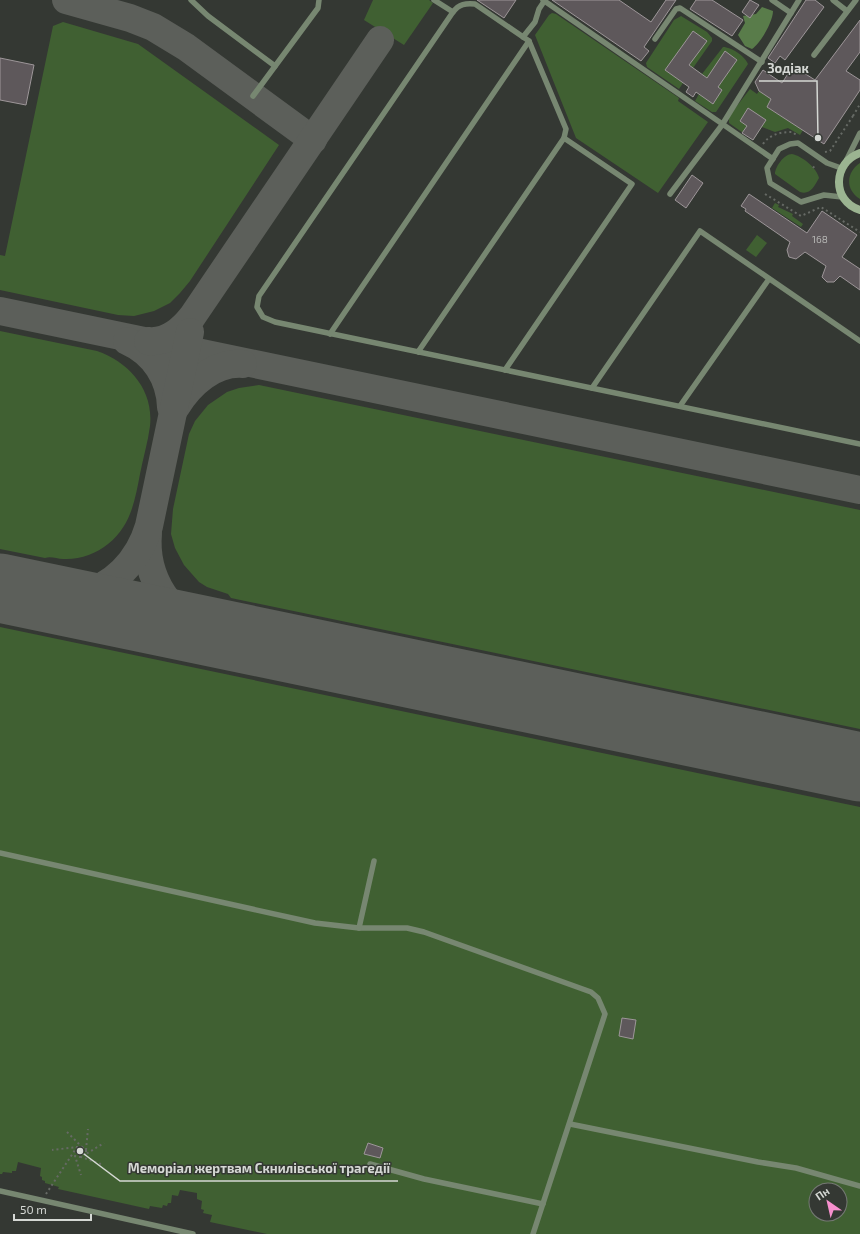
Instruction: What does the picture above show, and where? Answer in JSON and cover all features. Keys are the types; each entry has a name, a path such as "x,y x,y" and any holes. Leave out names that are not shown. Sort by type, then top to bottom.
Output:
{"main road":[{"path":"860,153 846,161 841,168 838,177 842,197 848,204 860,210"}],"lane":[{"path":"190,0 208,16 275,66"},
{"path":"253,96 318,8 319,0"},
{"path":"434,0 453,12"},
{"path":"523,37 535,22 539,9 544,0 773,159"},
{"path":"772,0 791,13"},
{"path":"670,194 722,125 799,0"},
{"path":"832,0 847,11"},
{"path":"814,55 856,0"},
{"path":"418,352 564,138 566,129 529,41 475,4 464,4 453,12 259,296 257,307 261,314 267,320 330,334 860,444"},
{"path":"655,39 676,8 680,8 762,62"},
{"path":"330,334 529,41"},
{"path":"846,161 860,133"},
{"path":"505,370 632,184 564,138"},
{"path":"841,168 827,163 798,143 784,145 779,149 767,168 770,183 801,202 824,195 842,197"},
{"path":"592,388 700,231 860,341"},
{"path":"680,406 769,279"},
{"path":"0,853 315,923 359,928 407,928 424,932 591,992 598,998 605,1014 533,1234"},
{"path":"359,928 374,861"},
{"path":"570,1124 758,1162 796,1168 860,1186"},
{"path":"370,1164 424,1179 543,1204"},
{"path":"0,1191 193,1234"}],"path":[{"path":"823,152 830,151 854,117 860,104"},
{"path":"759,150 768,138 786,132 792,132 804,140"},
{"path":"765,194 801,216 821,207 860,232"},
{"path":"86,1154 88,1129"},
{"path":"67,1132 86,1150"},
{"path":"81,1157 104,1143"},
{"path":"42,1200 77,1147"},
{"path":"52,1150 82,1147"},
{"path":"73,1153 81,1175"},
{"path":"75,1156 101,1164"}],"green space":[{"path":"373,0 429,0 433,3 404,45 364,20"},
{"path":"762,7 773,11 769,26 763,37 752,49 745,46 738,35 745,23 743,16 756,14"},
{"path":"552,13 556,14 679,98 678,101 708,122 658,193 576,138 535,35"},
{"path":"681,16 707,32 712,38 712,41 693,68 702,74 723,47 737,52 748,64 716,112 712,112 695,101 699,94 683,83 679,89 647,67 646,63 674,20"},
{"path":"63,22 138,44 279,145 190,281 170,303 154,311 134,316 118,315 0,290 0,255 5,256 53,26"},
{"path":"750,89 757,94 759,91 771,99 768,106 773,111 803,130 800,135 788,128 775,132 762,127 753,140 729,123 729,116"},
{"path":"792,154 800,157 808,163 818,174 819,178 809,191 803,193 800,192 775,174 780,161 786,156"},
{"path":"860,163 860,199 852,191 849,181 852,171"},
{"path":"775,203 779,205 778,207 793,214 792,216 803,224 801,227 772,208"},
{"path":"757,235 767,243 756,257 746,250"},
{"path":"0,331 97,351 109,356 129,370 143,389 148,401 150,426 134,503 127,521 116,537 103,548 93,553 81,557 63,559 50,557 45,558 0,549"},
{"path":"259,385 860,510 860,729 231,598 228,594 207,587 199,582 184,565 175,548 171,534 173,509 189,434 195,421 208,405 227,392 239,388"},
{"path":"0,627 860,807 860,1234 267,1234 210,1222 212,1215 203,1213 204,1210 201,1209 202,1201 197,1199 197,1193 180,1190 178,1196 172,1195 171,1203 168,1203 167,1206 163,1205 162,1208 150,1206 149,1209 58,1189 59,1187 45,1183 45,1181 42,1180 42,1177 40,1176 41,1168 18,1162 16,1171 12,1171 12,1173 3,1172 0,1174"}],"building":[{"path":"477,0 516,0 504,18"},
{"path":"552,0 619,0 651,22 666,0 676,0 644,47 649,51 641,61"},
{"path":"696,0 712,0 743,20 732,36 690,9"},
{"path":"750,0 759,5 750,18 742,12"},
{"path":"806,0 815,0 824,7 785,60 780,56 775,63 768,58"},
{"path":"860,20 860,52 846,71 860,80 860,90 824,144 767,107 771,99 759,91 755,82 763,70 782,83 793,66 815,80"},
{"path":"693,31 707,41 689,65 707,78 725,51 737,60 718,87 722,90 713,104 696,92 693,97 686,92 689,87 665,70"},
{"path":"0,58 34,65 26,105 0,100"},
{"path":"748,108 766,120 753,140 742,133 747,126 740,121"},
{"path":"692,175 703,183 686,208 675,200"},
{"path":"749,194 807,233 822,211 857,235 842,257 860,269 860,290 840,276 834,282 827,282 822,277 826,266 805,252 796,259 789,257 787,250 790,242 745,211 746,209 741,206"},
{"path":"622,1018 636,1020 633,1039 619,1036"},
{"path":"368,1143 383,1148 380,1158 364,1154"}],"taxiway":[{"path":"66,0 130,18 153,27 186,47 313,140"},
{"path":"148,341 161,340 173,335 192,317 380,40"},
{"path":"0,311 860,490"},
{"path":"37,596 67,596 90,592 102,586 123,571 139,550 149,526 190,332"},
{"path":"127,341 145,352 159,368 168,386 171,407"},
{"path":"176,407 188,390 204,376 222,367 232,364 243,364"},
{"path":"148,533 150,565 155,580 163,594 172,607 184,617 198,626 213,632"}],"runway":[{"path":"0,588 860,767"}],"place":[{"name":"Зодіак","path":"818,138"},
{"name":"Меморіал жертвам Скнилівської трагедії","path":"80,1151"}]}
